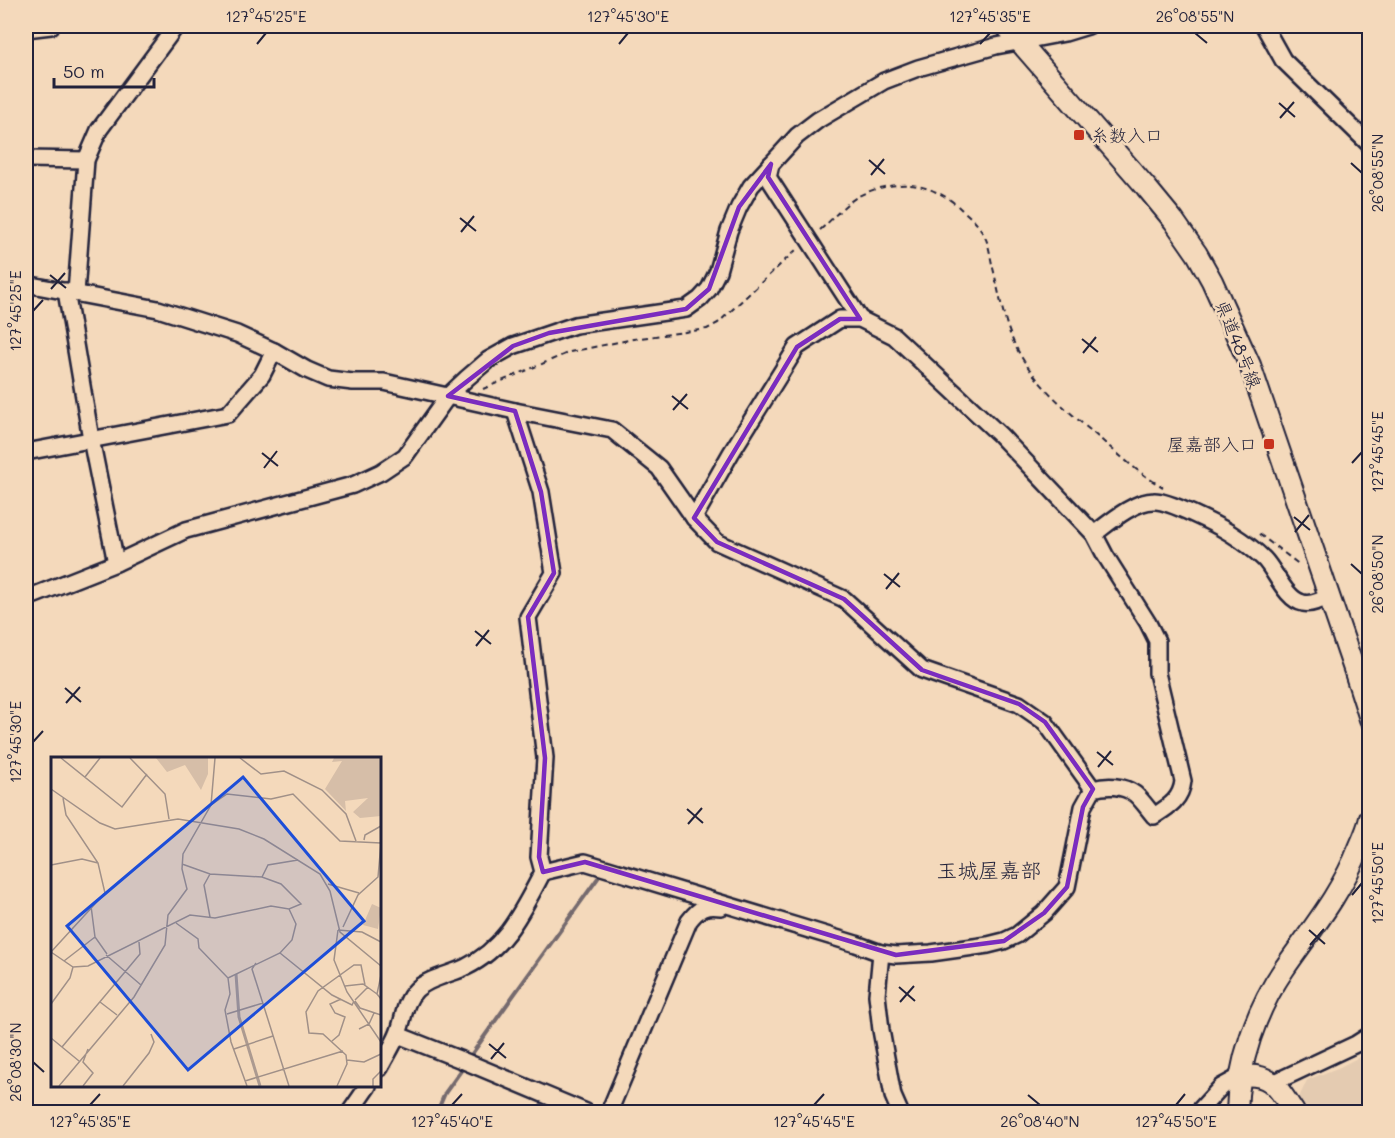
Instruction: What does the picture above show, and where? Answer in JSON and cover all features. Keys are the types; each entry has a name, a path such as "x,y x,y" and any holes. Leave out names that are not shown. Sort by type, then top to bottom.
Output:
{"main road":[{"name":"県道48号線","path":"1006,26 1167,212 1197,254 1212,281 1250,365 1370,719"},
{"path":"1237,1113 1241,1076 1252,1035 1267,998 1283,970 1325,913 1347,875 1369,822"},
{"path":"1241,1076 1259,1076 1273,1083 1294,1113"}],"street":[{"path":"26,29 51,26"},
{"path":"116,563 91,440 71,292 86,160 99,130 176,26"},
{"path":"26,597 116,563 186,530 353,485 381,472 405,456 448,396 488,360 513,346 575,325 686,309 709,289 718,271 729,231 751,186 797,135 818,120 884,81 918,68 1019,41 1065,33 1088,26"},
{"path":"1264,26 1283,60 1370,145"},
{"path":"26,159 86,160"},
{"path":"771,164 768,177 860,319"},
{"path":"26,284 158,309 237,334 328,379 384,382 612,430 659,468 694,518 717,542 844,599 922,670 1019,704 1045,722 1093,789"},
{"path":"543,872 585,862 881,953 896,955 942,951 1004,941 1017,935 1044,913 1067,887 1083,807 1093,789 1103,786 1124,788 1135,794 1154,816 1176,801 1182,790 1183,781 1157,673 1157,641 1094,534 1000,435 894,336 860,319 840,319 797,346 694,518"},
{"path":"26,452 228,414 262,375 274,351"},
{"path":"381,1066 398,1035 404,1009 416,990 436,978 467,967 490,952 517,921 543,872 539,857 545,758 528,617 554,573 540,492 515,411"},
{"path":"1094,534 1140,504 1153,500 1165,502 1230,533 1263,559 1290,596 1302,603 1316,602 1329,596"},
{"path":"609,1113 689,921 697,911 710,906 734,908"},
{"path":"881,953 877,995 881,1030 893,1096 900,1113"},
{"path":"398,1035 586,1113"},
{"path":"1273,1083 1356,1044 1370,1035"},
{"path":"1197,1113 1221,1087 1241,1076"},
{"path":"350,1113 367,1087"}],"highlighted area":[{"path":"771,164 768,177 860,319 840,319 797,347 694,518 717,542 844,599 922,670 1019,704 1045,722 1093,789 1083,807 1067,887 1044,913 1004,941 896,955 585,862 543,872 539,857 545,758 528,617 554,573 541,492 515,411 448,396 513,346 549,333 686,309 709,289 739,207"}],"shaded area":[{"path":"1369,1052 1369,1112 1306,1112 1298,1100 1307,1080"}],"waterway":[{"path":"469,1058 598,878"},
{"path":"437,1112 445,1093 465,1065"}],"place":[{"name":"糸数入口","path":"1079,135"},
{"name":"屋嘉部入口","path":"1269,444"}],"district":[{"name":"玉城屋嘉部","path":"989,869"}]}
